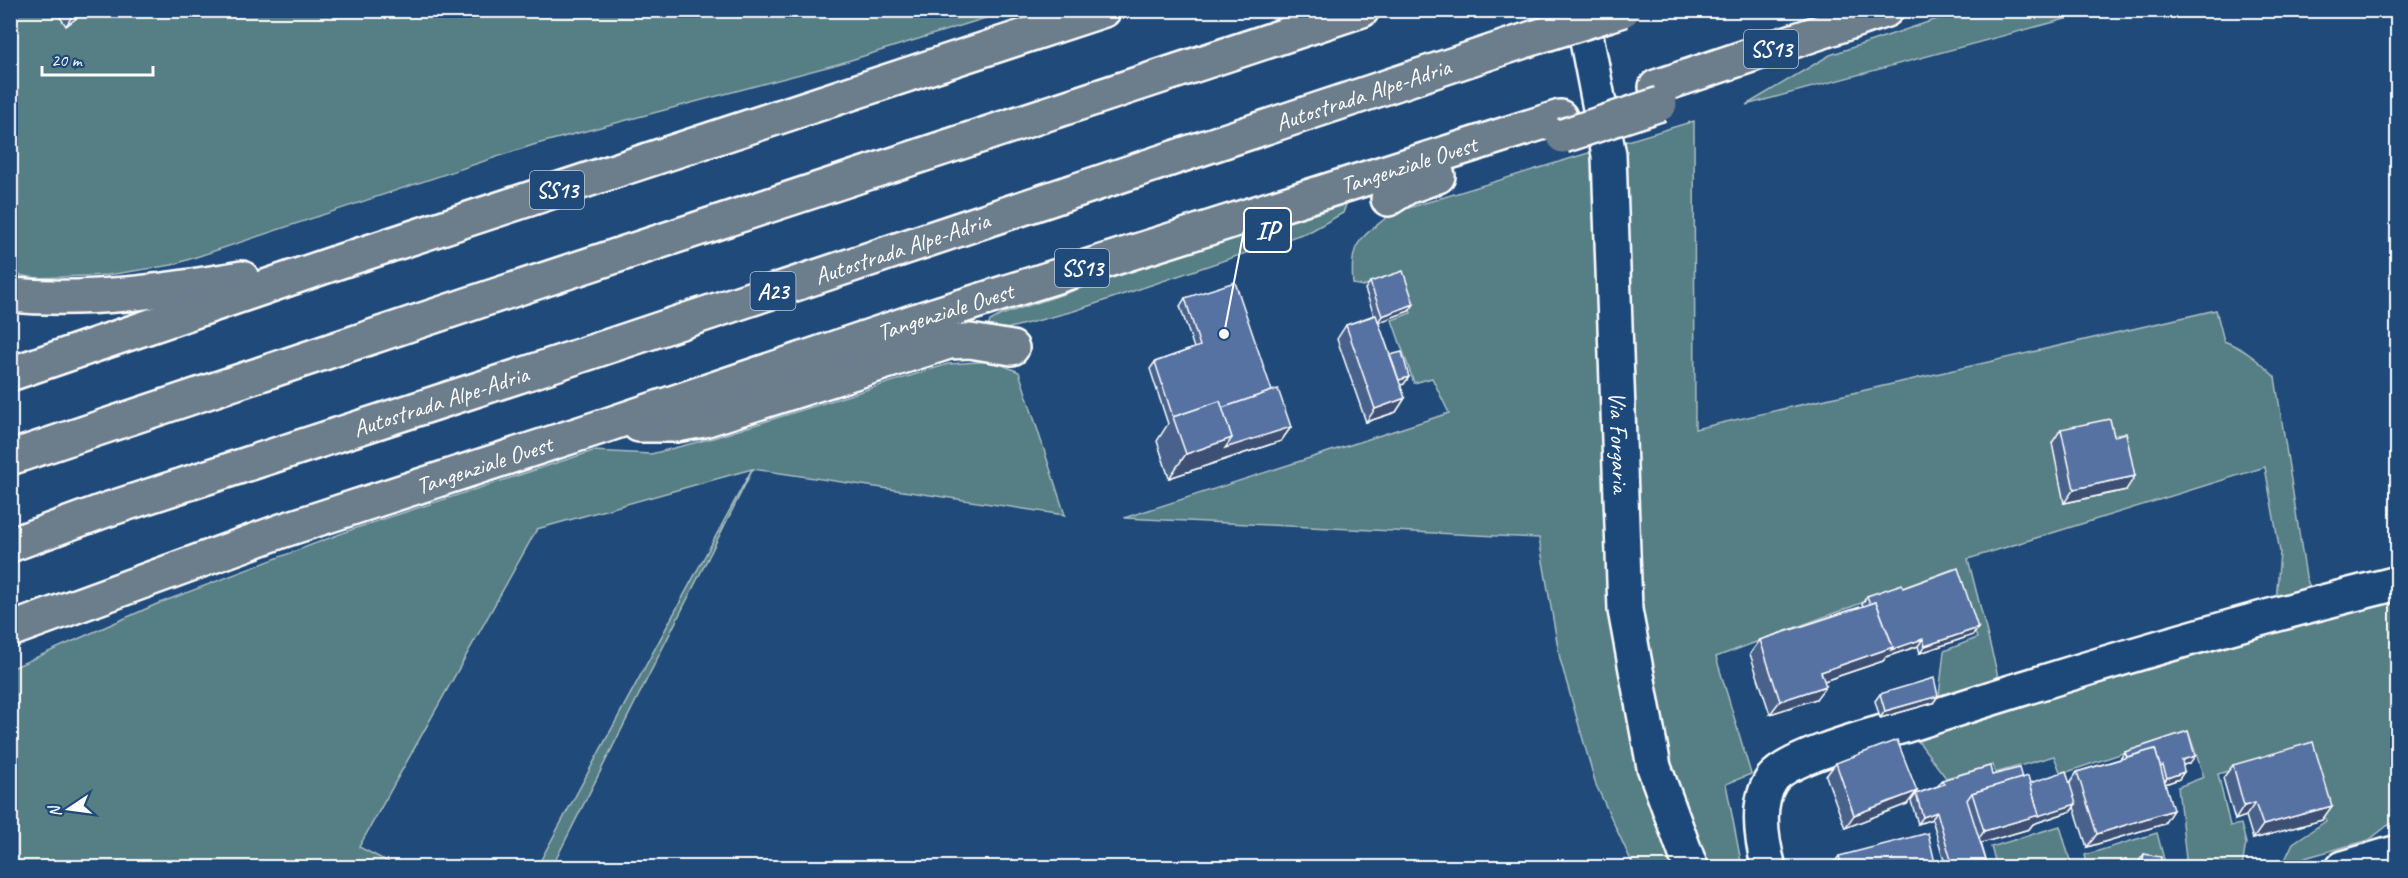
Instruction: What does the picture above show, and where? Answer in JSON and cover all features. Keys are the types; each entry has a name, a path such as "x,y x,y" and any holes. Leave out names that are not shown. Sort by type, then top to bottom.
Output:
{"highway":[{"name":"SS13","path":"10,374 341,261 1104,10"},
{"path":"10,458 453,309 1362,10"},
{"name":"Autostrada Alpe-Adria","path":"10,545 106,510 569,360 1623,10"},
{"name":"Tangenziale Ovest","path":"10,630 281,531 607,425 912,322 1658,95 1789,43 1886,10"},
{"path":"1388,199 1407,187 1561,126"},
{"path":"10,295 43,298 174,290 341,261"},
{"path":"607,425 676,425 704,420 949,342 970,341 1012,348"}],"street":[{"name":"Via Forgaria","path":"1581,10 1609,156 1624,610 1654,767 1691,867"},
{"path":"1769,867 1762,822 1764,797 1773,778 1784,770 1834,748 2003,694 2293,609 2397,583"},
{"path":"2343,867 2397,852"}],"green space":[{"path":"1964,10 2095,11 1746,105 1830,55"},
{"path":"10,11 1008,11 838,64 533,145 172,265 108,275 37,278 11,274"},
{"path":"1694,121 1695,429 2216,310 2224,341 2251,356 2275,377 2306,577 2310,588 2317,595 2276,601 2280,552 2265,467 1968,559 2000,684 1938,705 1944,651 1977,638 1953,569 1716,657 1751,774 1726,784 1742,867 1709,867 1672,765 1640,611 1624,142"},
{"path":"1595,151 1638,770 1673,867 1634,867 1596,785 1560,659 1539,538 1124,518 1449,413 1432,378 1414,383 1392,320 1411,313 1399,274 1363,286 1353,284 1352,269 1355,249 1365,235 1392,213"},
{"path":"1348,199 1343,213 1311,231 1074,311 1006,329 993,331 988,327 990,321 1001,315"},
{"path":"993,361 1019,372 1065,515 753,469 552,867 537,867 752,469 537,529 359,847 398,867 11,867 10,669 157,604 353,529 593,451 651,454 713,438 948,364"},
{"path":"2397,598 2397,821 2369,840 2283,864 2293,843 2326,821 2305,749 2218,774 2230,826 2241,824 2246,843 2242,867 2187,868 2178,787 2204,777 2188,731 2061,774 2054,756 1995,773 1993,765 1946,778 1915,737"},
{"path":"2060,826 2072,867 1997,867 1991,847"},
{"path":"2157,833 2166,867 2088,867 2085,855"}],"building":[{"path":"1403,271 1414,304 1382,316 1370,282"},
{"path":"1235,282 1272,391 1222,408 1220,401 1173,417 1155,362 1200,346 1185,298"},
{"path":"1376,315 1405,398 1375,409 1346,325"},
{"path":"1402,352 1409,377 1399,380 1390,355"},
{"path":"1278,389 1291,427 1225,448 1232,438 1222,408"},
{"path":"1220,401 1232,438 1186,454 1173,417"},
{"path":"2110,419 2114,436 2126,433 2135,476 2074,489 2061,429"},
{"path":"1958,568 1978,628 1925,646 1923,639 1891,650 1893,647 1876,602 1870,604 1867,596 1902,584 1903,588"},
{"path":"1876,602 1893,647 1821,672 1826,686 1780,701 1760,640"},
{"path":"1934,678 1938,696 1885,711 1880,694"},
{"path":"2188,731 2195,756 2182,760 2184,772 2167,778 2163,766 2160,767 2155,749 2127,757 2125,752"},
{"path":"1897,740 1917,791 1854,815 1836,763"},
{"path":"2313,742 2332,806 2263,825 2255,803 2244,806 2233,765"},
{"path":"2155,749 2173,810 2097,834 2077,772"},
{"path":"1990,766 1992,775 2019,768 2022,778 1972,793 1967,800 1988,867 1953,867 1937,812 1923,817 1916,794 1944,784 1942,780"},
{"path":"2066,771 2076,804 2038,816 2030,783"},
{"path":"2028,776 2039,815 1984,831 1972,793"},
{"path":"1928,833 1936,867 1842,867 1839,856"},
{"path":"2144,854 2161,857 2160,867 2142,867"}],"place":[{"name":"IP","path":"1224,334"}]}
